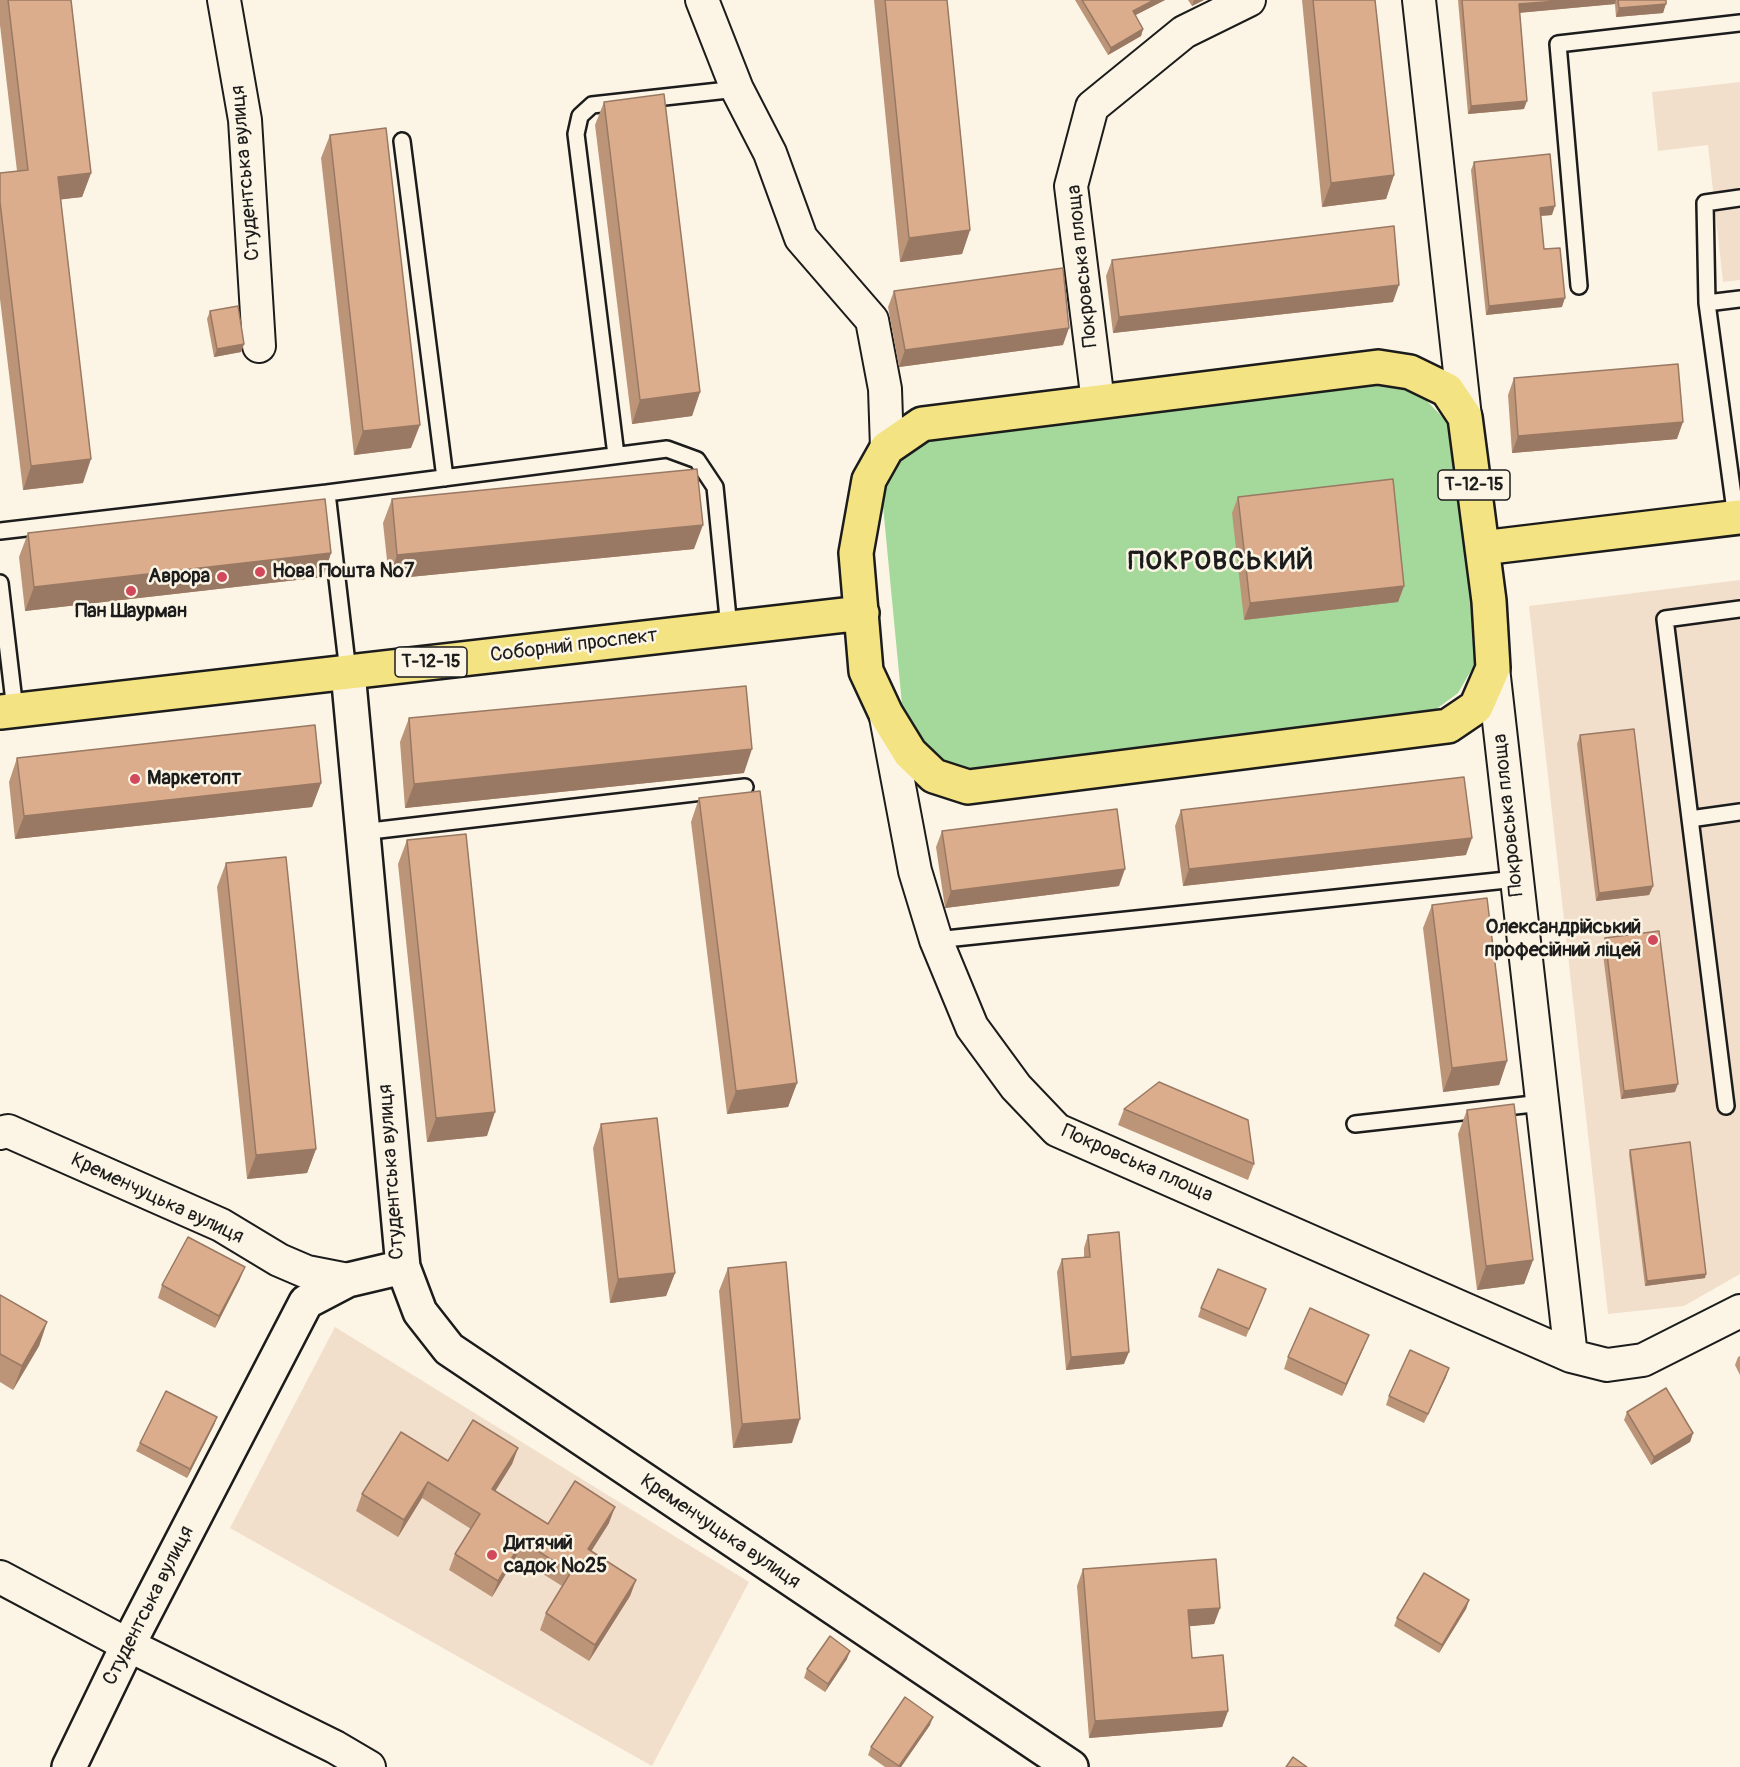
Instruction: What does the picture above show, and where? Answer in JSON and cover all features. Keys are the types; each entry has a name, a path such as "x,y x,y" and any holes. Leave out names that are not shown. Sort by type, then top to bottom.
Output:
{"highway":[{"name":"Покровська площа","path":"1378,367 1410,372 1447,390 1465,417 1489,601 1493,668 1476,707 1448,726 968,787 934,776 910,753 886,714 866,671 856,553 869,480 887,448 922,424 1378,367"},
{"path":"1482,548 1738,518"},
{"name":"Соборний проспект","path":"7,711 862,613"}],"street":[{"name":"Студентська вулиця","path":"224,0 245,120 259,346"},
{"path":"702,0 737,89 770,153 801,238 872,320 885,389 887,448"},
{"name":"Покровська площа","path":"1098,402 1071,186 1092,107 1184,32 1249,0"},
{"name":"Покровська площа","path":"1419,0 1465,417"},
{"name":"Покровська площа","path":"1493,668 1571,1356"},
{"name":"Студентська вулиця","path":"69,1767 128,1645 306,1302 348,1280 403,1267 348,672"},
{"name":"Покровська площа","path":"886,714 915,871 936,940 972,1027 1016,1087 1057,1130 1571,1356 1607,1365 1643,1360 1740,1311"},
{"name":"Кременчуцька вулиця","path":"0,1133 8,1131 221,1225 279,1260 307,1272 348,1280"},
{"name":"Кременчуцька вулиця","path":"403,1267 420,1312 449,1349 1071,1767"},
{"path":"0,1577 128,1645 334,1747 369,1767"}],"lane":[{"path":"1579,286 1558,44 1740,23"},
{"path":"616,455 576,134 580,116 592,105 737,89"},
{"path":"402,141 445,478"},
{"path":"1738,518 1707,303 1705,203 1740,198"},
{"path":"1707,303 1740,299"},
{"path":"0,531 327,493 667,449 697,460 715,487 729,628"},
{"path":"327,493 348,672"},
{"path":"0,583 7,711"},
{"path":"1726,1106 1665,619 1740,609"},
{"path":"362,832 745,787"},
{"path":"1690,819 1740,812"},
{"path":"936,940 1516,879"},
{"path":"1354,1124 1542,1103"}],"shaded area":[{"path":"1740,82 1740,280 1723,282 1708,145 1658,151 1652,92"},
{"name":"Олександрійський професійний ліцей","path":"1740,580 1740,1274 1684,1306 1608,1314 1529,606"},
{"name":"Дитячий садок №25","path":"335,1327 749,1582 652,1766 230,1528"}],"green space":[{"path":"1378,380 1423,397 1455,430 1480,655 1458,693 1427,716 972,776 924,751 903,715 881,485 897,453 935,433"}],"building":[{"path":"8,0 71,0 91,173 58,177 91,459 31,466 0,202 0,173 28,170"},
{"path":"885,0 947,0 970,230 909,238"},
{"path":"1082,0 1154,0 1133,11 1143,29 1111,48"},
{"path":"1313,0 1375,0 1394,175 1331,183"},
{"path":"1462,0 1570,0 1519,4 1527,101 1471,106"},
{"path":"1618,0 1666,0 1666,4 1619,8"},
{"path":"664,94 700,392 640,400 604,102"},
{"path":"386,128 420,425 363,431 330,135"},
{"path":"1550,154 1555,206 1540,208 1544,249 1560,248 1565,298 1489,306 1474,162"},
{"path":"1394,226 1399,285 1119,317 1112,260"},
{"path":"1063,268 1069,328 905,350 894,291"},
{"path":"238,306 244,344 217,349 210,311"},
{"path":"1678,364 1683,422 1518,436 1514,378"},
{"path":"697,469 703,525 397,555 392,499"},
{"path":"1393,479 1404,586 1250,603 1238,497"},
{"path":"325,499 331,553 34,587 28,533"},
{"path":"746,686 752,749 414,784 409,718"},
{"path":"315,725 321,783 24,816 17,758"},
{"path":"1634,729 1653,886 1599,893 1580,735"},
{"path":"1464,777 1472,838 1189,869 1181,810"},
{"path":"760,791 797,1083 736,1091 699,798"},
{"path":"1117,809 1125,869 951,891 942,831"},
{"path":"466,834 495,1112 436,1118 407,840"},
{"path":"286,857 316,1149 256,1155 226,863"},
{"path":"1487,898 1507,1061 1452,1068 1432,905"},
{"path":"1659,931 1678,1084 1624,1091 1605,938"},
{"path":"1159,1082 1248,1120 1254,1164 1124,1109"},
{"path":"1514,1104 1533,1260 1486,1266 1467,1110"},
{"path":"657,1118 675,1273 618,1279 601,1124"},
{"path":"1690,1142 1706,1274 1647,1281 1630,1150"},
{"path":"1119,1232 1129,1352 1071,1357 1062,1259 1090,1257 1088,1235"},
{"path":"188,1237 245,1267 219,1316 162,1285"},
{"path":"786,1262 800,1419 742,1424 728,1268"},
{"path":"1218,1269 1266,1289 1249,1329 1201,1308"},
{"path":"0,1295 47,1322 22,1366 0,1354"},
{"path":"1310,1308 1369,1335 1346,1384 1288,1357"},
{"path":"1410,1350 1449,1368 1428,1414 1389,1396"},
{"path":"1666,1388 1693,1433 1654,1457 1627,1412"},
{"path":"166,1391 217,1417 190,1469 140,1443"},
{"path":"473,1420 518,1448 492,1489 548,1524 575,1481 615,1507 588,1549 636,1580 595,1645 546,1613 571,1572 522,1541 498,1581 455,1554 480,1514 428,1482 404,1520 362,1494 401,1432 448,1461"},
{"path":"1216,1559 1220,1608 1188,1610 1192,1658 1223,1655 1228,1711 1095,1721 1083,1569"},
{"path":"1424,1573 1469,1600 1442,1645 1397,1618"},
{"path":"830,1636 850,1651 828,1684 807,1669"},
{"path":"905,1697 933,1717 899,1766 871,1747"},
{"path":"1293,1757 1307,1767 1286,1767"}],"place":[{"name":"Нова Пошта №7","path":"260,572"},
{"name":"Аврора","path":"222,577"},
{"name":"Пан Шаурман","path":"131,591"},
{"name":"Маркетопт","path":"135,779"},
{"name":"Олександрійський професійний ліцей","path":"1653,940"},
{"name":"Дитячий садок №25","path":"492,1555"}],"district":[{"name":"ПОКРОВСЬКИЙ","path":"1221,562"}]}
